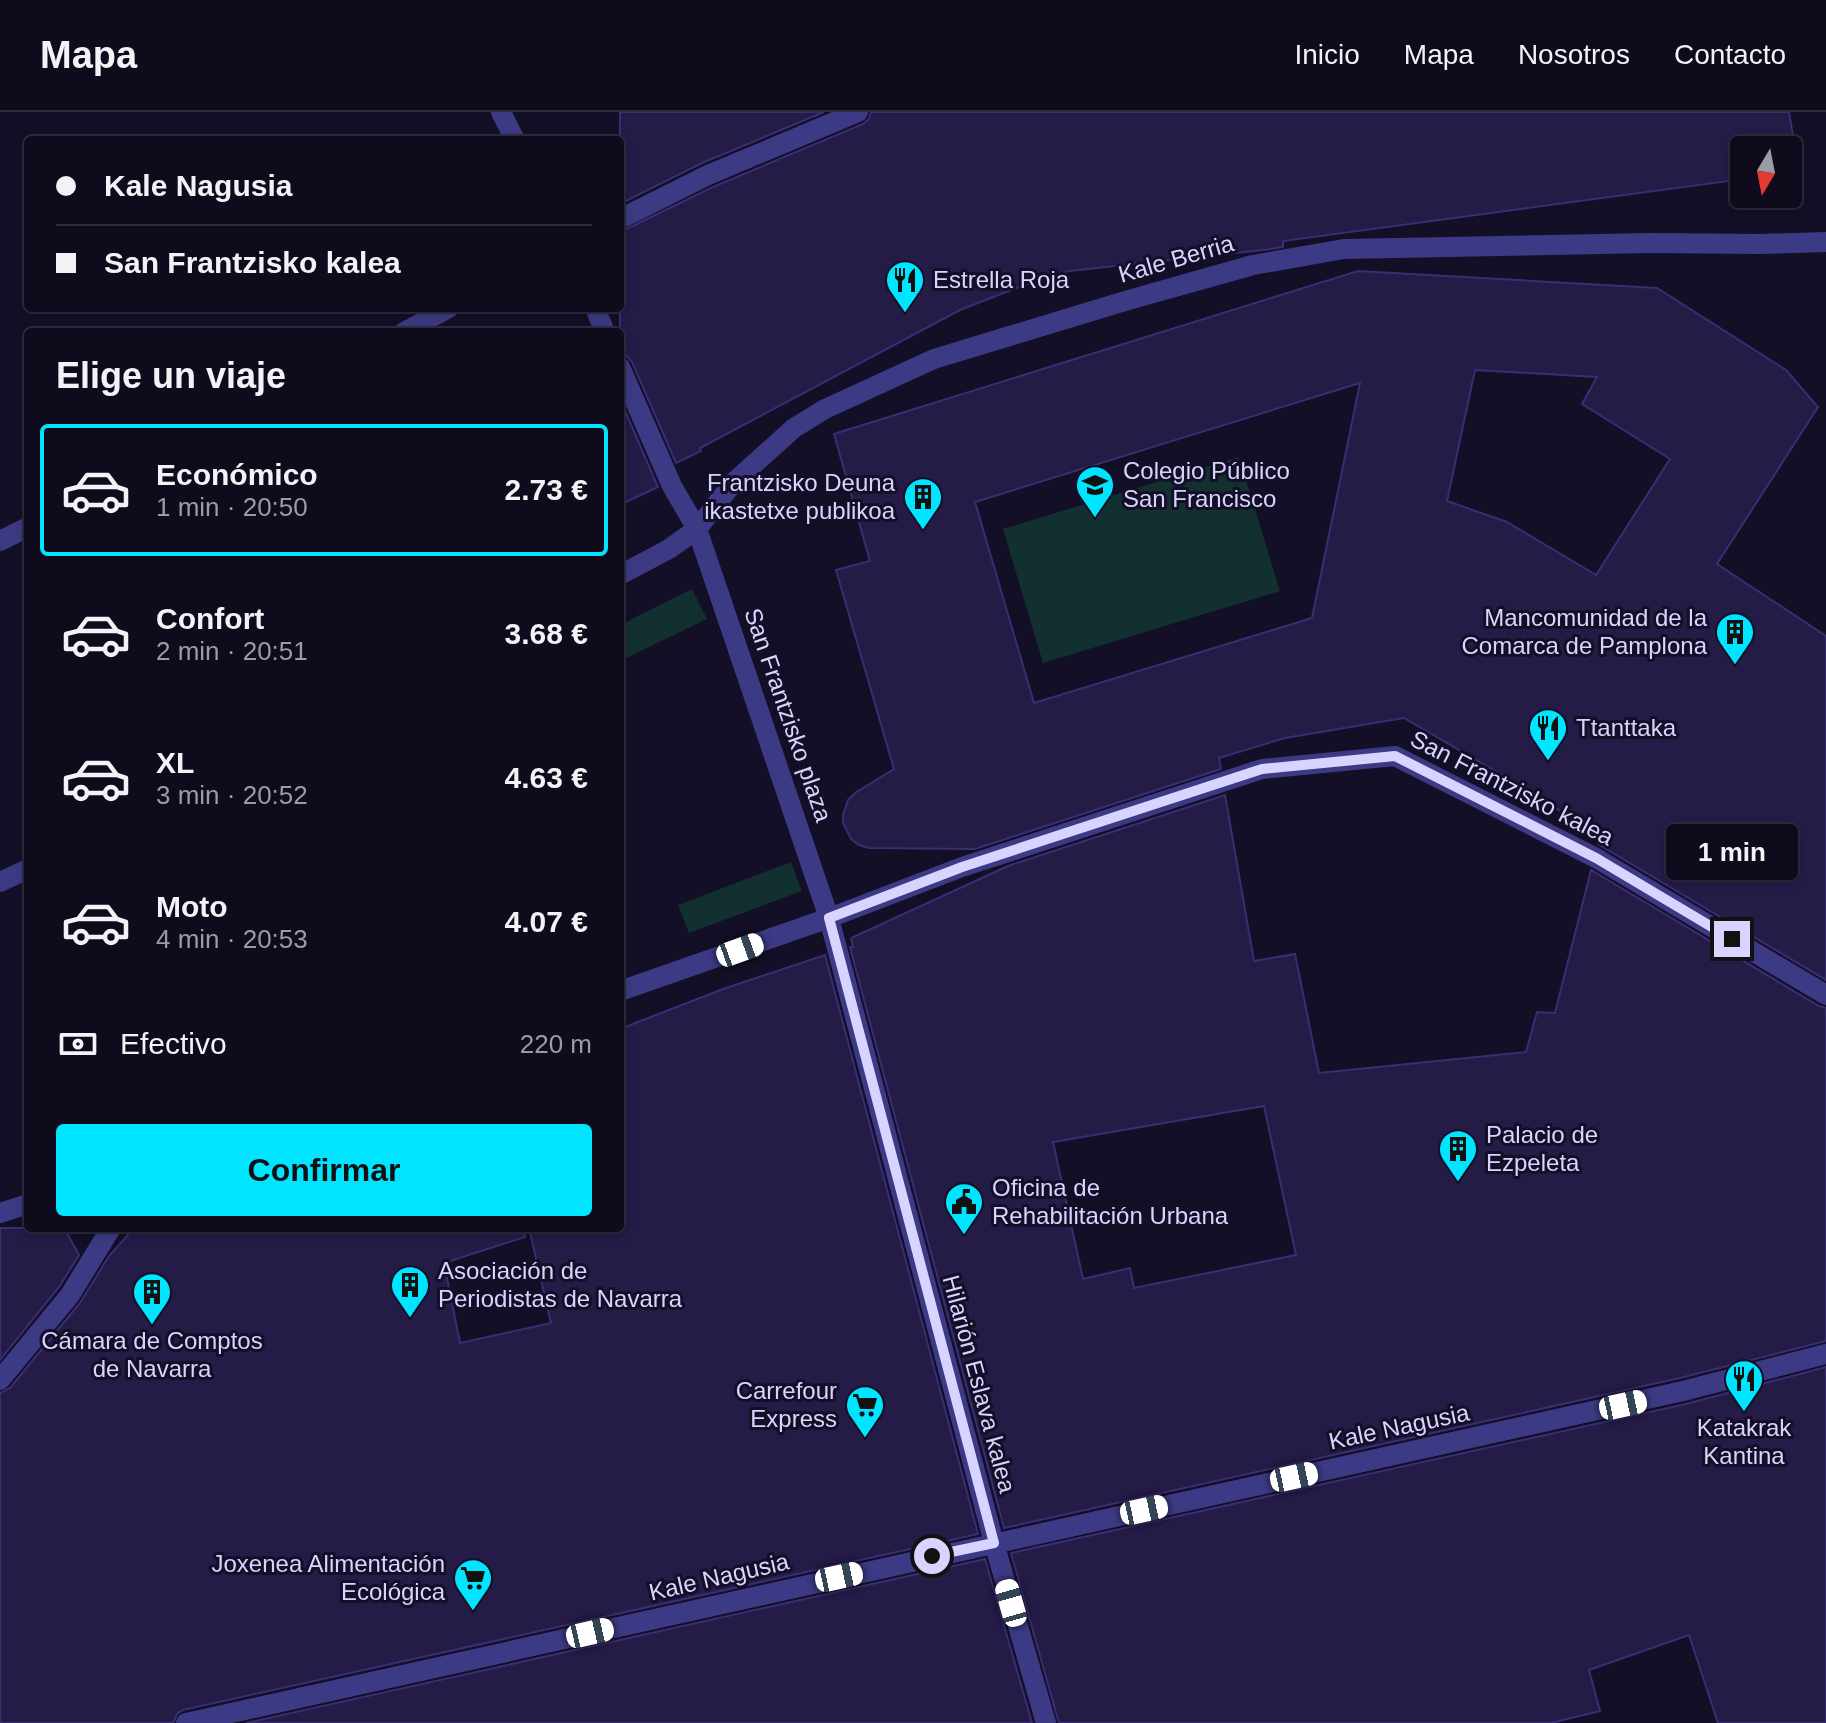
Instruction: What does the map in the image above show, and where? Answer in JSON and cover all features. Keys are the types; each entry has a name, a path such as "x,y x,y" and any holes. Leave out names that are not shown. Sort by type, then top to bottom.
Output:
{"street":[{"path":"501,112 513,136"},
{"path":"624,217 708,175 858,112"},
{"name":"Kale Berria","path":"624,573 669,549 697,529 733,483 794,428 825,409 934,359 1253,265 1344,249 1826,242"},
{"path":"412,328 442,312"},
{"name":"San Frantzisko plaza","path":"624,376 672,486 697,529 829,918"},
{"path":"0,541 24,529"},
{"name":"San Frantzisko kalea","path":"624,990 829,918 962,867 1262,769 1395,756 1596,858 1826,995"},
{"path":"0,882 24,871"},
{"name":"Hilarión Eslava kalea","path":"829,918 994,1543 1046,1723"},
{"path":"0,1213 24,1205"},
{"path":"0,1380 70,1295 109,1232"},
{"name":"Kale Nagusia","path":"186,1723 1683,1391 1826,1354"}],"green space":[{"path":"1239,457 1280,591 1043,663 1003,529"},
{"path":"692,589 707,619 624,659 624,623"},
{"path":"791,862 802,891 689,933 678,905"}],"building":[{"path":"620,112 824,112 702,163 624,202 624,136 620,136"},
{"path":"871,112 1789,112 1793,136 1730,136 1730,181 1283,241 1283,247 1263,250 1069,271 960,310 676,463 632,362 624,355 624,328 620,328 620,312 624,312 624,230 713,187 863,124"},
{"path":"1358,271 1657,288 1786,370 1818,407 1717,564 1826,636 1826,980 1598,844 1600,836 1404,718 1285,738 1219,758 1221,769 975,849 869,848 859,845 851,839 843,823 848,800 894,769 836,570 870,561 834,434","holes":["1475,370 1597,377 1582,404 1670,459 1596,575 1507,522 1447,501","1360,383 1312,618 1034,703 975,502"]},
{"path":"624,408 658,487 624,503"},
{"path":"1225,795 1254,961 1295,954 1319,1073 1526,1052 1537,1012 1555,1013 1591,870 1826,1008 1826,1341 1680,1378 1004,1528 850,947 853,947 851,938 1008,866","holes":["1264,1106 1296,1255 1134,1288 1130,1268 1083,1279 1053,1142"]},
{"path":"825,955 978,1534 183,1710 173,1723 0,1723 0,1393 10,1388 80,1303 109,1256 130,1232 524,1232 525,1237 444,1263 460,1343 551,1323 530,1232 624,1232 624,1027 723,989"},
{"path":"0,1228 24,1228 24,1232 65,1232 79,1255 59,1287 0,1360"},
{"path":"1826,1367 1826,1723 1718,1723 1689,1635 1589,1670 1600,1711 1551,1723 1059,1723 1011,1553 1686,1404"},
{"path":"985,1559 1032,1723 246,1723"}],"place":[{"name":"Estrella Roja","path":"905,314"},
{"name":"Colegio Público San Francisco","path":"1095,519"},
{"name":"Frantzisko Deuna ikastetxe publikoa","path":"923,531"},
{"name":"Mancomunidad de la Comarca de Pamplona","path":"1735,666"},
{"name":"Ttanttaka","path":"1548,762"},
{"name":"Palacio de Ezpeleta","path":"1458,1183"},
{"name":"Oficina de Rehabilitación Urbana","path":"964,1236"},
{"name":"Asociación de Periodistas de Navarra","path":"410,1319"},
{"name":"Cámara de Comptos de Navarra","path":"152,1326"},
{"name":"Katakrak Kantina","path":"1744,1413"},
{"name":"Carrefour Express","path":"865,1439"},
{"name":"Joxenea Alimentación Ecológica","path":"473,1612"}],"route":[{"path":"932,1556 994,1543 829,918 962,867 1262,769 1395,756 1596,858 1732,939"}]}
